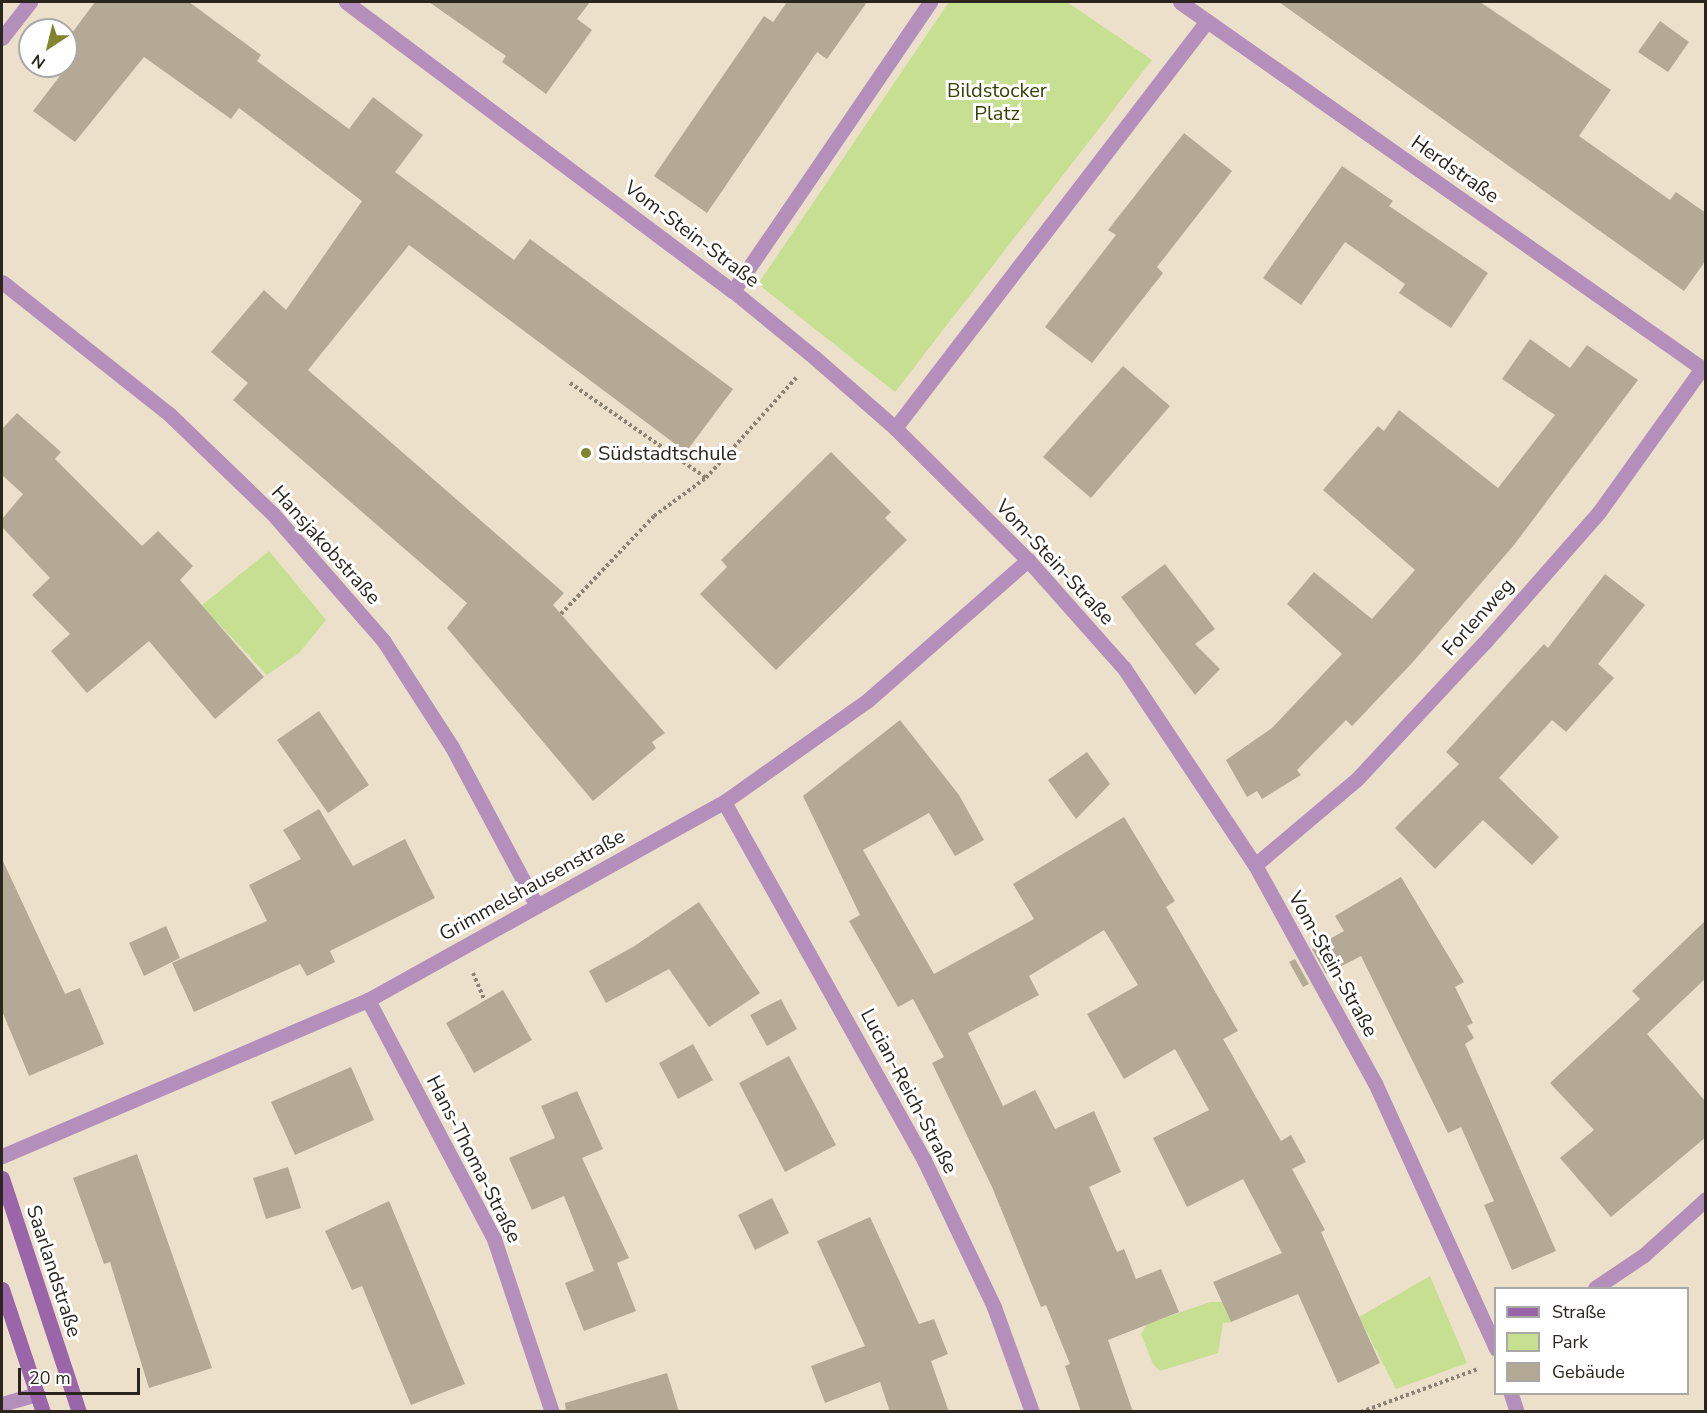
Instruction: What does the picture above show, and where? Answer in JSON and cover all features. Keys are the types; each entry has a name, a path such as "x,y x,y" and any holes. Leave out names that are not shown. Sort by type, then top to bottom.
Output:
{"street":[{"path":"2,38 30,2"},
{"name":"Vom-Stein-Straße","path":"346,2 733,291 814,357 896,428 1028,560 1124,668 1255,865 1375,1083 1494,1345"},
{"path":"733,291 930,2"},
{"name":"Herdstraße","path":"1180,2 1704,369"},
{"path":"896,428 1207,21"},
{"name":"Hansjakobstraße","path":"2,282 169,414 273,514 383,640 452,747 537,906"},
{"name":"Forlenweg","path":"1255,865 1357,780 1484,643 1599,512 1704,369"},
{"name":"Grimmelshausenstraße","path":"2,1156 368,1000 724,802 868,700 1028,560"},
{"name":"Lucian-Reich-Straße","path":"724,802 924,1160 994,1307 1032,1412"},
{"name":"Hans-Thoma-Straße","path":"368,1000 494,1239 552,1412"},
{"name":"Saarlandstraße","path":"2,1178 79,1412"},
{"path":"1597,1287 1644,1256 1706,1199"},
{"path":"2,1289 43,1412"},
{"path":"2,1404 38,1394"},
{"path":"1511,1395 1517,1412"}],"path":[{"path":"561,614 654,516 706,478 814,357"},
{"path":"570,383 706,478"},
{"path":"1361,1412 1482,1366"}],"green space":[{"name":"Bildstocker Platz","path":"949,2 1067,2 1152,60 895,392 758,284"},
{"path":"269,551 326,620 299,653 267,675 217,622 196,610"},
{"path":"1430,1276 1467,1363 1396,1389 1359,1317"},
{"path":"1210,1302 1222,1302 1231,1322 1223,1323 1218,1353 1160,1371 1153,1364 1141,1334 1147,1324"}],"building":[{"path":"95,2 189,2 261,55 257,61 349,129 373,97 423,135 395,172 514,260 530,239 733,389 686,452 409,245 308,370 564,593 553,605 665,733 652,742 656,748 593,801 447,628 467,603 233,400 248,383 211,352 264,290 286,310 362,201 239,108 231,119 144,57 75,142 33,111 58,78 78,78 78,25"},
{"path":"429,2 590,2 577,19 592,30 546,94 502,62 506,56"},
{"path":"787,2 867,2 827,59 817,52 707,213 654,176 764,16 773,22"},
{"path":"1279,2 1480,2 1611,90 1579,136 1670,200 1676,192 1706,213 1706,260 1684,291"},
{"path":"1660,21 1689,42 1668,72 1638,52"},
{"path":"1184,133 1232,171 1157,267 1163,273 1092,363 1045,327 1116,235 1108,230"},
{"path":"1342,166 1393,201 1389,206 1488,273 1451,328 1399,293 1405,284 1345,242 1301,305 1263,278"},
{"path":"1530,339 1570,368 1587,345 1638,380 1514,545 1412,663 1352,726 1346,720 1297,770 1301,775 1262,799 1257,791 1247,797 1226,760 1272,728 1342,654 1287,604 1314,572 1372,619 1415,570 1323,490 1378,426 1384,431 1399,410 1498,488 1555,415 1502,379"},
{"path":"1123,366 1170,406 1091,498 1043,457"},
{"path":"17,413 61,452 55,459 142,546 158,531 193,566 180,580 264,677 215,719 149,641 87,693 51,651 70,634 32,595 50,578 2,527 2,519 23,494 2,475 2,429"},
{"path":"831,452 891,512 885,518 907,540 776,670 700,594 727,567 721,560"},
{"path":"1165,564 1215,629 1195,644 1220,669 1195,695 1121,597"},
{"path":"1605,574 1645,605 1598,664 1614,678 1566,732 1552,720 1499,778 1559,837 1532,865 1483,820 1435,869 1395,828 1459,764 1446,752 1544,644 1548,648"},
{"path":"319,711 369,785 328,813 277,740"},
{"path":"900,720 959,795 984,840 955,856 929,813 863,850 934,974 1034,919 1013,884 1124,817 1175,901 1166,907 1238,1031 1223,1039 1281,1141 1291,1135 1306,1162 1292,1169 1325,1230 1321,1232 1380,1363 1338,1383 1298,1294 1231,1322 1213,1282 1282,1253 1243,1179 1187,1207 1153,1138 1209,1110 1175,1049 1124,1079 1087,1014 1138,985 1104,930 1029,976 1039,995 968,1033 1003,1106 1035,1090 1055,1129 1094,1111 1121,1172 1089,1187 1117,1252 1124,1249 1136,1279 1161,1269 1179,1312 1108,1340 1133,1412 1081,1412 1065,1366 1070,1364 1046,1305 1041,1307 992,1187 932,1063 944,1057 913,999 898,1007 849,921 860,915 803,796"},
{"path":"1087,752 1110,784 1076,819 1048,780"},
{"path":"319,809 353,866 405,839 435,898 330,951 335,962 307,976 300,964 194,1012 172,963 267,921 249,885 301,859 283,830"},
{"path":"2,859 65,994 80,988 104,1044 29,1076 2,1011"},
{"path":"1401,877 1464,982 1455,987 1473,1023 1467,1026 1474,1038 1465,1044 1556,1251 1512,1270 1484,1205 1494,1201 1461,1127 1448,1133 1361,956 1326,974 1312,949 1344,931 1335,916"},
{"path":"699,902 760,993 709,1027 669,969 606,1003 589,971 633,947"},
{"path":"1706,920 1706,978 1647,1034 1706,1102 1706,1137 1611,1217 1560,1158 1594,1130 1550,1083 1640,999 1632,991"},
{"path":"166,926 180,958 144,976 129,943"},
{"path":"1295,959 1309,984 1303,987 1289,962"},
{"path":"503,990 532,1040 474,1073 446,1023"},
{"path":"781,999 797,1029 767,1046 750,1015"},
{"path":"693,1044 713,1080 678,1099 659,1063"},
{"path":"789,1056 836,1145 785,1172 739,1083"},
{"path":"351,1067 374,1120 295,1155 271,1102"},
{"path":"577,1091 603,1149 582,1158 629,1258 617,1263 636,1311 584,1331 565,1283 594,1271 564,1196 532,1210 509,1158 555,1138 541,1106"},
{"path":"137,1154 212,1368 149,1388 110,1262 104,1264 73,1178"},
{"path":"288,1167 301,1208 266,1219 253,1178"},
{"path":"772,1198 789,1233 755,1250 738,1215"},
{"path":"389,1201 465,1384 411,1405 362,1286 352,1290 325,1231"},
{"path":"870,1217 919,1324 934,1319 948,1354 931,1361 949,1412 890,1412 880,1382 825,1403 811,1366 865,1346 817,1241"},
{"path":"667,1373 679,1412 566,1412 565,1403"}],"place":[{"name":"Südstadtschule","path":"586,453"}]}
